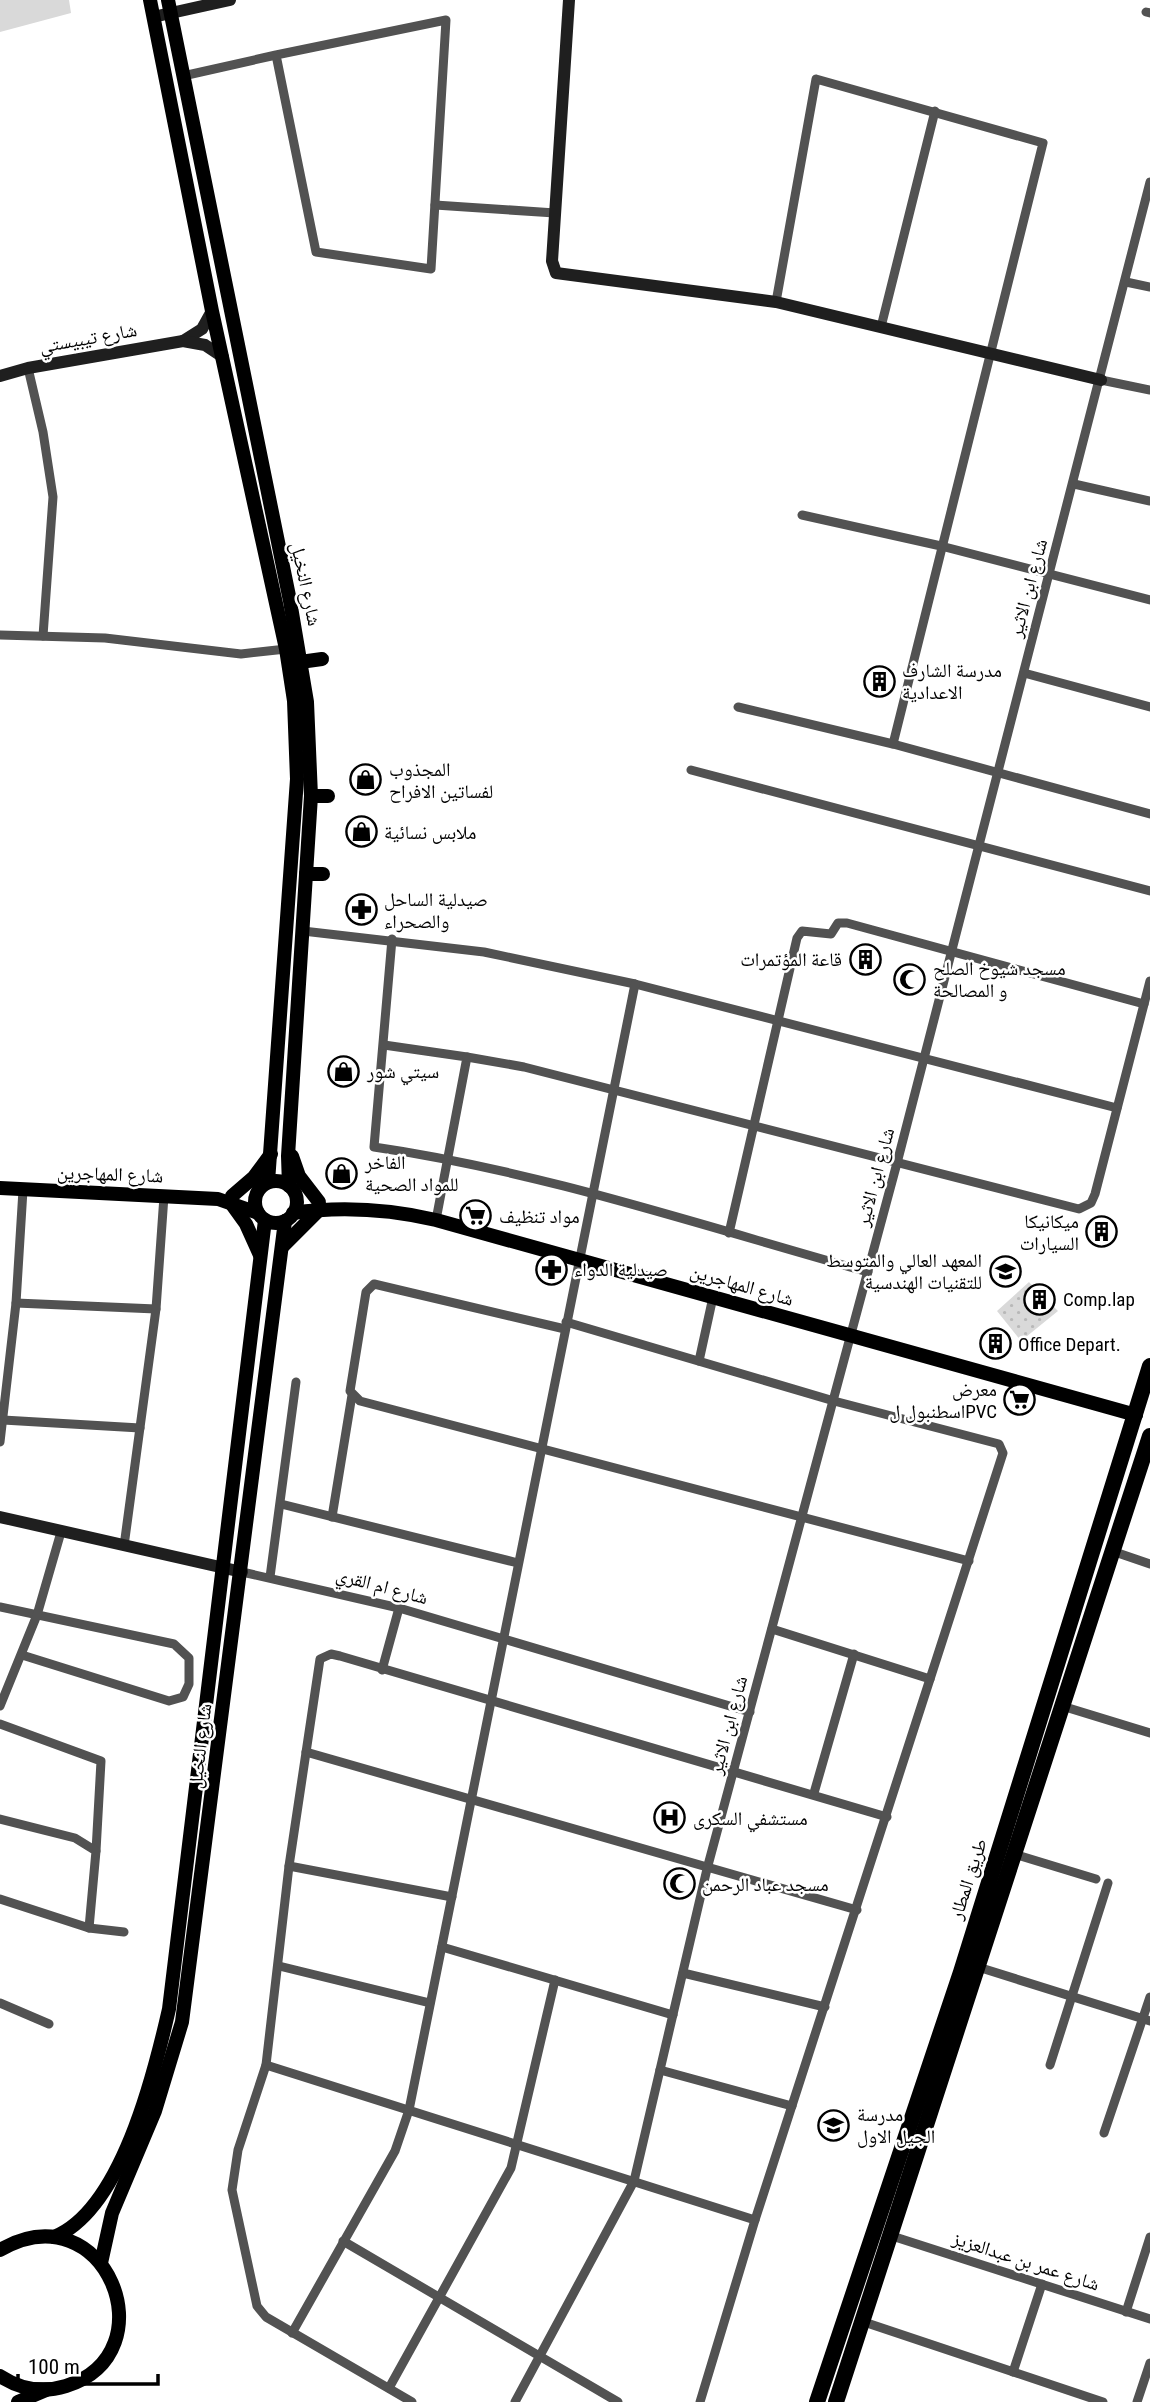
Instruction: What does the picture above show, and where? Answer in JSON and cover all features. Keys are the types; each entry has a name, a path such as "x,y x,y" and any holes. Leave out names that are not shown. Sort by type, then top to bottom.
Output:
{"highway":[{"name":"طريق المطار","path":"817,2402 961,1972 1150,1366"},
{"name":"طريق المطار","path":"836,2402 1150,1436"}],"main road":[{"name":"شارع النخيل","path":"150,0 212,311 310,728 311,796 289,1145 292,1190"},
{"name":"شارع النخيل","path":"169,7 252,414 292,658 297,779 271,1153 263,1186"},
{"path":"237,418 252,414"},
{"path":"292,658 322,659"},
{"path":"311,796 328,796"},
{"path":"306,874 323,874"},
{"path":"282,1249 288,1238 319,1206 299,1176 289,1145"},
{"path":"260,1257 246,1224 227,1200 254,1177 271,1153"},
{"path":"279,1181 292,1190 289,1217 261,1217 255,1201 263,1186 279,1181"},
{"name":"شارع المهاجرين","path":"227,1200 263,1186"},
{"name":"شارع المهاجرين","path":"0,1188 227,1200 261,1217"},
{"name":"شارع المهاجرين","path":"292,1190 319,1206"},
{"name":"شارع المهاجرين","path":"289,1217 319,1206 411,1214 1136,1415"},
{"name":"شارع النخيل","path":"54,2237 79,2223 107,2188 134,2127 160,2049 176,1965 260,1257 261,1217"},
{"name":"شارع النخيل","path":"101,2263 112,2213 155,2111 182,2022 282,1249 289,1217"},
{"path":"0,2250 25,2239 54,2237 80,2245 101,2263 118,2297 119,2322 112,2346 89,2374 69,2385 46,2390 18,2402"},
{"path":"0,2376 23,2387 46,2390"}],"street":[{"path":"153,17 169,7 230,0"},
{"path":"569,0 552,265 559,274 776,302 1150,390"},
{"path":"183,76 276,55 446,20 431,269 316,251 276,55"},
{"path":"776,302 816,79 1042,143 893,744"},
{"path":"881,327 935,111"},
{"name":"شارع ابن الاثير","path":"515,2402 634,2181 707,1869 897,1163 1150,183"},
{"path":"435,205 555,213"},
{"path":"1126,282 1150,287"},
{"path":"183,341 202,329 212,311"},
{"path":"183,341 205,345 223,357"},
{"name":"شارع تيبيستي","path":"0,376 27,368 183,341"},
{"path":"27,368 43,432 53,497 43,636"},
{"path":"1074,484 1150,501"},
{"path":"802,515 941,546 1150,600"},
{"path":"0,635 155,643 292,658"},
{"path":"1024,673 1150,707"},
{"path":"738,708 893,744 1150,814"},
{"path":"691,770 1150,891"},
{"path":"729,1233 775,1020 797,937 802,931 831,934 843,922 1144,1004"},
{"path":"303,931 392,939 484,952 635,984 1117,1108"},
{"path":"392,939 374,1147 448,1158 509,1171 868,1272"},
{"path":"384,1045 524,1067 1074,1209 1083,1208 1093,1199 1150,981"},
{"path":"292,2333 395,2151 409,2110 635,984"},
{"path":"436,1220 467,1056"},
{"path":"0,1442 16,1303 23,1190"},
{"path":"124,1546 156,1309 164,1196"},
{"path":"332,1517 366,1292 374,1284 383,1283 566,1326 699,1361 834,1401 999,1444 1003,1453 755,2220 700,2402"},
{"path":"699,1361 713,1297"},
{"path":"16,1303 156,1309"},
{"path":"270,1577 296,1382"},
{"path":"352,1395 360,1401 542,1446 969,1561"},
{"path":"3,1420 140,1428"},
{"path":"281,1504 518,1563"},
{"name":"شارع ام القري","path":"0,1517 399,1608 750,1712"},
{"path":"0,1706 37,1615 61,1532"},
{"path":"1112,1551 1150,1564"},
{"path":"0,1607 179,1646 187,1653 191,1663 188,1689 179,1699 164,1700 22,1655"},
{"path":"382,1670 399,1608"},
{"path":"772,1629 930,1679"},
{"path":"412,2402 266,2317 257,2305 232,2190 238,2150 266,2065 289,1866 320,1659 331,1654 814,1793 887,1817"},
{"path":"814,1793 854,1654"},
{"path":"1062,1706 1150,1733"},
{"path":"0,1724 101,1761 89,1928"},
{"path":"306,1752 707,1869 857,1909"},
{"path":"0,1819 75,1838 96,1851"},
{"path":"1014,1854 1096,1879"},
{"path":"289,1866 452,1897"},
{"path":"1050,2065 1108,1883"},
{"path":"0,1899 89,1928 124,1932"},
{"path":"442,1947 673,2015"},
{"path":"279,1966 430,2003"},
{"path":"978,1967 1146,2020"},
{"path":"683,1973 825,2007"},
{"path":"388,2388 511,2168 555,1980"},
{"path":"1104,2133 1146,2020 1150,1997"},
{"path":"0,2003 49,2024"},
{"path":"266,2065 755,2220"},
{"path":"660,2070 792,2106"},
{"name":"شارع عمر بن عبدالعزيز","path":"892,2236 1150,2319"},
{"path":"1126,2312 1150,2236"},
{"path":"343,2241 618,2402"},
{"path":"1013,2372 1042,2284"},
{"path":"863,2322 1103,2402"},
{"path":"1137,2402 1150,2363"}],"shaded area":[{"path":"0,0 69,0 71,13 0,32"},
{"path":"1029,1282 1035,1289 1029,1295 1042,1310 1050,1303 1058,1311 1021,1341 997,1311"}],"place":[{"name":"مدرسة الشارف الاعدادية","path":"879,681"},
{"name":"المجذوب لفساتين الافراح","path":"366,780"},
{"name":"ملابس نسائية","path":"361,832"},
{"name":"صيدلية الساحل والصحراء","path":"361,910"},
{"name":"قاعة المؤتمرات","path":"865,959"},
{"name":"مسجد شيوخ الصلح و المصالحة","path":"910,979"},
{"name":"سيتي شور","path":"344,1071"},
{"name":"الفاخر للمواد الصحية","path":"342,1173"},
{"name":"مواد تنظيف","path":"476,1216"},
{"name":"ميكانيكا السيارات","path":"1102,1232"},
{"name":"صيدلية الدواء","path":"551,1269"},
{"name":"المعهد العالي والمتوسط للتقنيات الهندسية","path":"1005,1271"},
{"name":"Comp.lap","path":"1040,1299"},
{"name":"Office Depart.","path":"995,1344"},
{"name":"معرض اسطنبول لPVC","path":"1020,1400"},
{"name":"مستشفي السكرى","path":"670,1818"},
{"name":"مسجد عباد الرحمن","path":"679,1884"},
{"name":"مدرسة الجيل الاول","path":"834,2125"}]}
